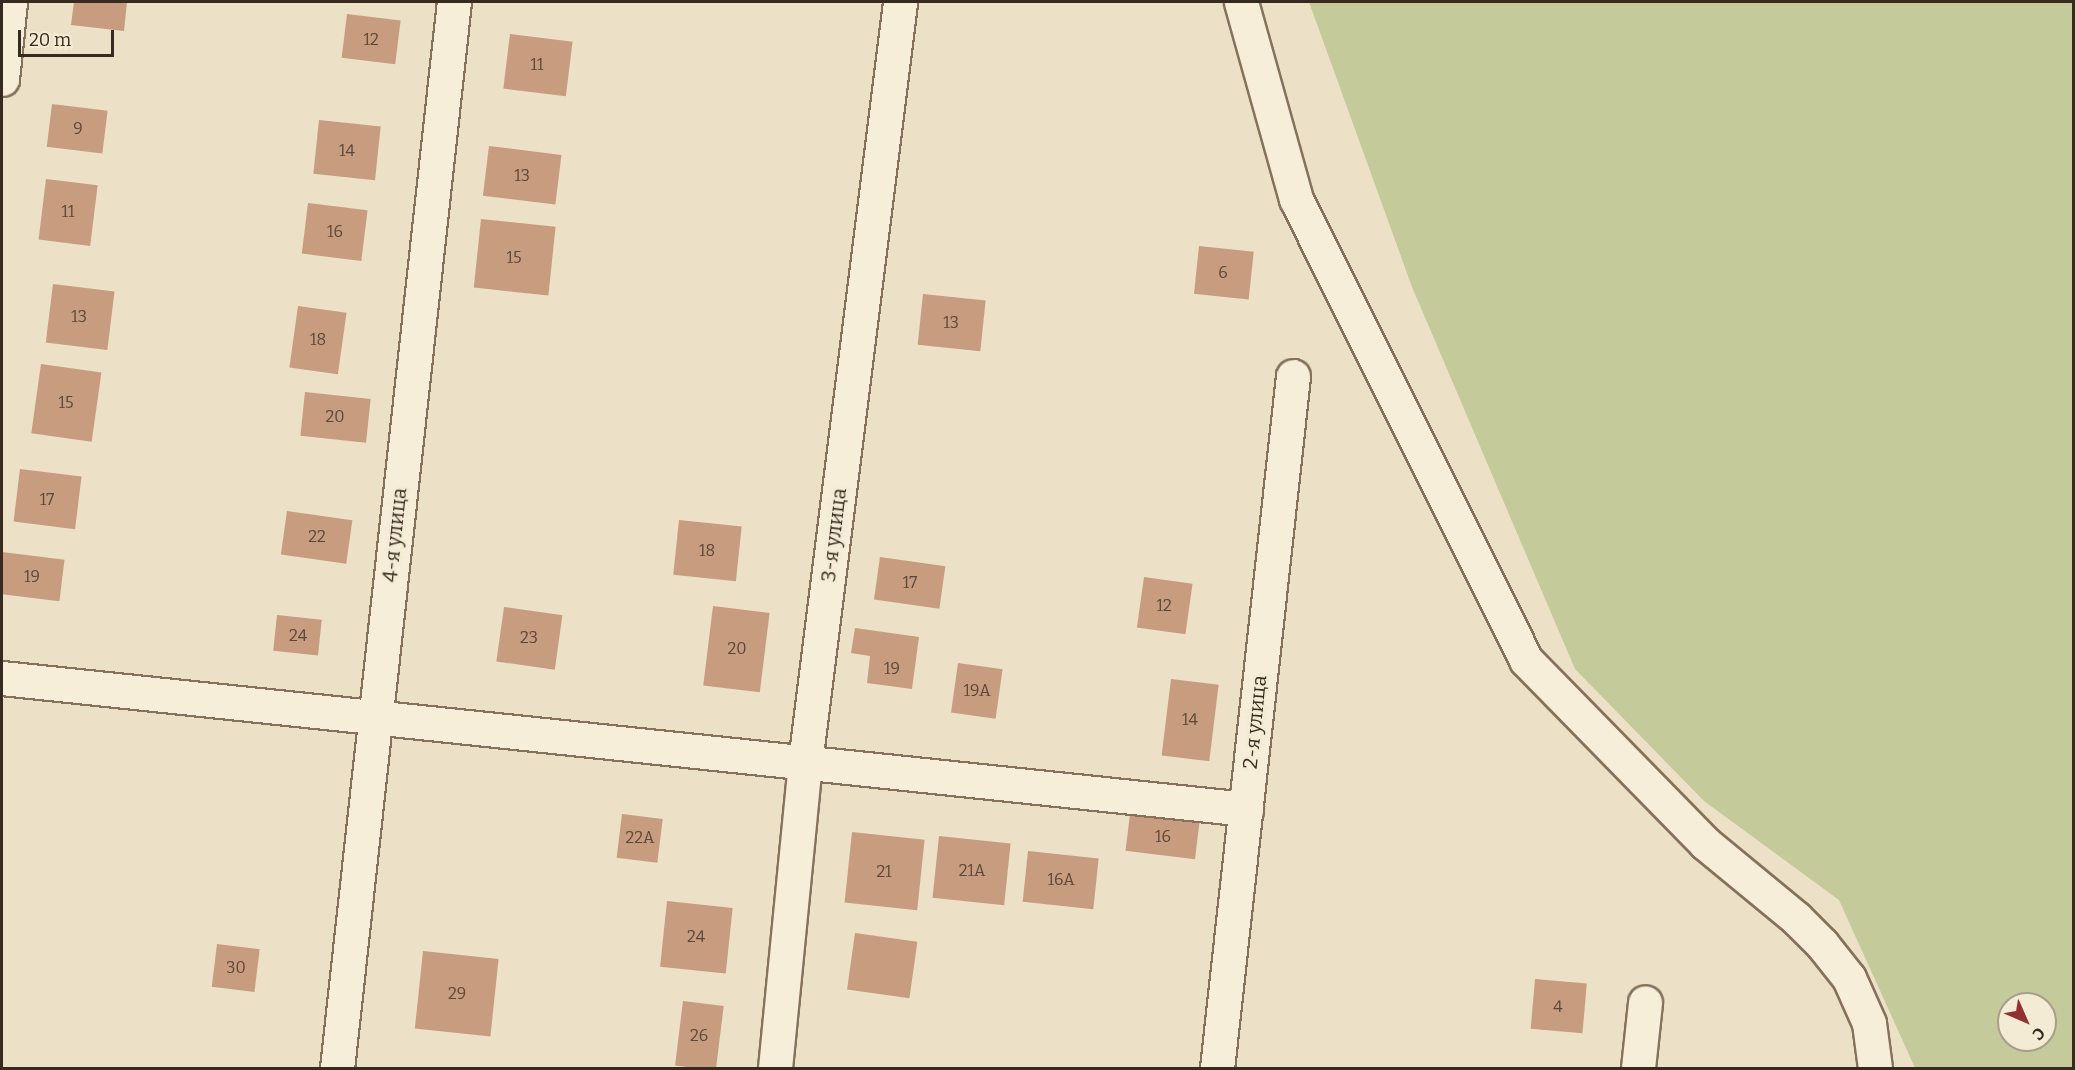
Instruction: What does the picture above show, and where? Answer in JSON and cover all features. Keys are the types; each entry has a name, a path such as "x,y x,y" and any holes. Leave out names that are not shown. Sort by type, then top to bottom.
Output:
{"street":[{"path":"2,79 10,2"},
{"name":"4-я улица","path":"337,1068 454,2"},
{"name":"3-я улица","path":"775,1068 806,763 900,2"},
{"path":"1241,2 1296,199 1526,660 1705,843 1796,918 1822,944 1849,978 1869,1023 1875,1068"},
{"name":"2-я улица","path":"1218,1068 1293,376"},
{"path":"2,678 1246,809"},
{"path":"1638,1068 1645,1002"}],"green space":[{"path":"1309,2 2073,2 2073,1068 1915,1068 1839,900 1704,801 1575,669 1412,287"}],"building":[{"path":"74,2 127,2 124,31 71,25"},
{"path":"347,14 401,21 395,64 342,58"},
{"path":"510,34 573,42 566,96 503,89"},
{"path":"52,104 108,111 102,154 47,147"},
{"path":"319,120 381,126 375,180 313,174"},
{"path":"489,146 561,155 555,205 483,196"},
{"path":"46,179 98,185 90,246 39,240"},
{"path":"308,203 368,210 361,261 302,254"},
{"path":"481,219 556,227 548,295 474,288"},
{"path":"1199,246 1254,252 1249,299 1194,294"},
{"path":"53,284 115,292 107,350 46,343"},
{"path":"923,294 986,301 980,351 918,345"},
{"path":"298,306 347,313 338,374 289,367"},
{"path":"41,364 101,372 92,442 31,433"},
{"path":"305,392 371,399 366,443 300,436"},
{"path":"20,469 82,477 75,529 14,522"},
{"path":"287,511 352,520 346,564 281,555"},
{"path":"679,520 742,527 736,581 673,575"},
{"path":"2,552 65,560 59,601 2,594"},
{"path":"880,557 945,566 939,609 874,600"},
{"path":"1144,577 1193,584 1185,634 1137,628"},
{"path":"713,606 770,613 760,692 703,685"},
{"path":"504,607 562,615 555,670 496,661"},
{"path":"277,615 322,620 318,656 273,651"},
{"path":"855,628 919,637 912,689 867,683 870,656 851,653"},
{"path":"958,663 1003,669 996,719 951,713"},
{"path":"1171,679 1219,685 1209,761 1162,755"},
{"path":"622,814 663,819 657,863 617,858"},
{"path":"1130,814 1199,823 1195,859 1125,851"},
{"path":"852,832 925,840 917,910 845,903"},
{"path":"939,836 1011,844 1004,905 933,898"},
{"path":"1028,851 1099,858 1093,909 1023,902"},
{"path":"667,901 733,908 726,974 660,967"},
{"path":"855,933 917,942 909,998 847,989"},
{"path":"217,944 260,949 254,992 212,987"},
{"path":"423,951 499,959 490,1037 415,1029"},
{"path":"1535,979 1587,984 1582,1033 1531,1029"},
{"path":"683,1001 724,1006 716,1068 675,1066"}]}
